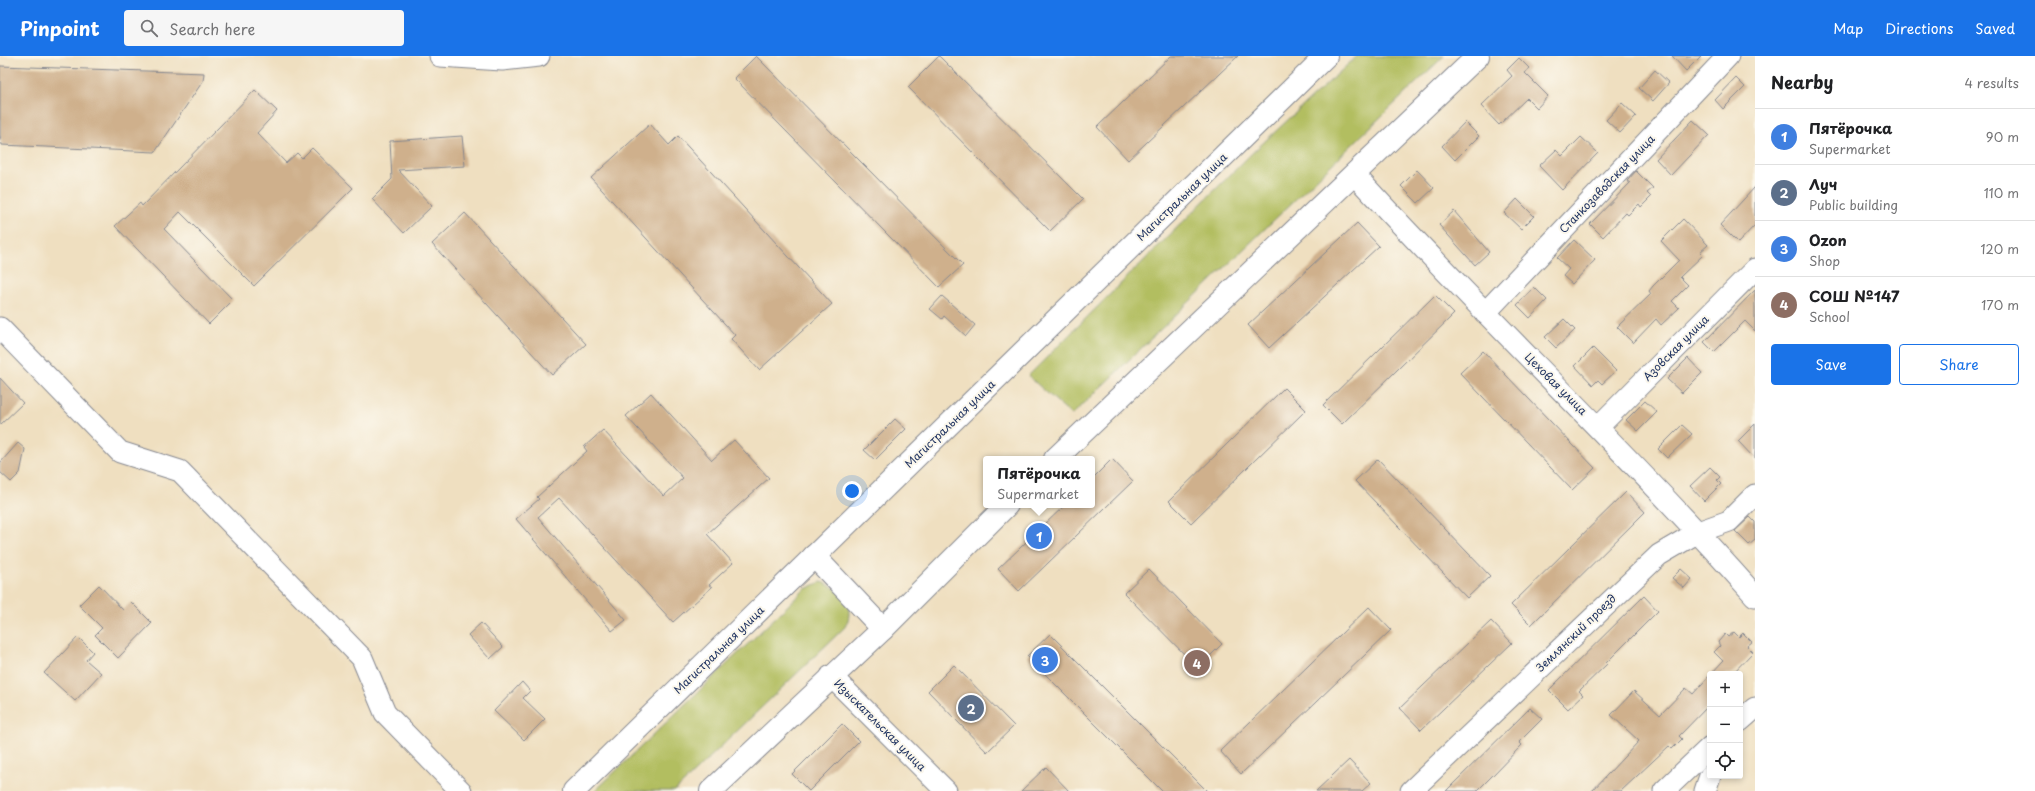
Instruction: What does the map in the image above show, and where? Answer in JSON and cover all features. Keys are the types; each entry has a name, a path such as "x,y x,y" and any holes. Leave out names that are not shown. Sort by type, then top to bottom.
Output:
{"main road":[{"name":"Магистральная улица","path":"574,791 1326,56"},
{"path":"1058,456 1478,56"},
{"path":"711,791 831,676 883,629 1004,508"},
{"path":"814,556 883,629"}],"street":[{"path":"440,56 502,60 539,56"},
{"name":"Станкозаводская улица","path":"1485,313 1728,56"},
{"name":"Цеховая улица","path":"1354,174 1485,313 1598,427 1698,532 1755,596"},
{"name":"Азовская улица","path":"1598,427 1755,269"},
{"path":"0,328 120,452 180,471 362,658 385,714 461,791"},
{"name":"Землянский проезд","path":"1411,791 1659,555 1698,532 1729,522 1755,496"},
{"name":"Изыскательская улица","path":"831,676 946,791"},
{"path":"1743,718 1755,708"},
{"path":"1664,791 1707,750"},
{"path":"1705,791 1709,779"}],"green space":[{"path":"1357,56 1444,56 1072,415 1028,376 1250,155"},
{"path":"821,582 836,589 847,602 849,616 845,627 675,791 595,791 805,589"}],"building":[{"path":"756,56 963,265 939,287 734,78"},
{"path":"939,56 1083,199 1050,231 908,87"},
{"path":"1171,56 1238,56 1128,160 1097,127"},
{"path":"1672,56 1701,56 1686,71"},
{"path":"1519,58 1529,68 1525,73 1548,96 1537,108 1527,98 1499,125 1481,106 1512,76 1507,70"},
{"path":"0,66 204,73 203,81 155,152 2,145 0,135"},
{"path":"1655,70 1669,83 1653,101 1639,88"},
{"path":"1736,78 1745,87 1723,109 1715,100"},
{"path":"255,90 277,111 257,133 286,163 297,153 302,158 312,148 353,188 254,286 180,212 164,229 233,300 209,324 115,226 140,203 142,206"},
{"path":"1622,103 1636,116 1620,133 1606,120"},
{"path":"1693,120 1709,135 1671,175 1656,159"},
{"path":"1465,122 1479,136 1455,160 1442,146"},
{"path":"650,124 669,145 678,136 832,304 759,370 731,339 735,335 591,178"},
{"path":"462,136 465,166 398,170 432,206 404,233 372,199 392,179 390,141"},
{"path":"1581,137 1598,153 1562,190 1539,166 1556,150 1562,156"},
{"path":"1417,170 1434,188 1418,203 1401,186"},
{"path":"1636,171 1653,188 1647,193 1651,197 1641,207 1639,204 1628,215 1626,213 1603,237 1590,224 1630,183 1627,181"},
{"path":"1755,187 1755,225 1738,243 1720,225"},
{"path":"1517,199 1534,216 1521,229 1504,213"},
{"path":"1454,211 1489,252 1475,265 1439,225"},
{"path":"465,213 586,344 552,375 432,244"},
{"path":"1683,219 1708,245 1700,252 1703,255 1680,277 1688,285 1672,301 1679,308 1661,325 1656,319 1633,343 1617,327 1651,294 1649,291 1653,286 1679,260 1661,241"},
{"path":"1357,223 1379,246 1269,348 1248,325"},
{"path":"1574,240 1595,260 1572,284 1563,276 1569,269 1557,258"},
{"path":"1534,287 1547,300 1530,318 1517,305"},
{"path":"1755,290 1755,331 1745,321 1714,352 1704,342"},
{"path":"1435,295 1454,314 1342,424 1323,405"},
{"path":"942,296 975,325 966,336 944,316 942,319 930,309"},
{"path":"1564,319 1575,330 1556,348 1545,337"},
{"path":"1593,348 1616,371 1602,384 1598,380 1593,385 1575,366"},
{"path":"1483,351 1595,468 1572,490 1460,373"},
{"path":"1688,358 1702,373 1682,393 1667,379"},
{"path":"0,378 23,403 0,425"},
{"path":"1284,388 1306,410 1191,523 1169,501"},
{"path":"651,393 712,460 734,440 769,478 707,534 733,563 709,585 712,587 673,622 559,498 538,517 626,620 612,631 516,519 539,499 537,497 587,451 584,447 603,430 664,496 683,478 626,416"},
{"path":"1645,401 1657,412 1638,431 1626,420"},
{"path":"895,419 906,429 875,460 864,450"},
{"path":"1755,424 1755,459 1738,441"},
{"path":"1682,425 1692,434 1667,458 1658,449"},
{"path":"18,443 25,449 20,473 11,482 0,472 0,463"},
{"path":"1112,459 1133,481 1019,591 998,569 1062,508 1095,508 1095,476"},
{"path":"1378,459 1490,576 1467,598 1355,481"},
{"path":"1710,467 1720,477 1717,480 1721,484 1704,501 1690,486"},
{"path":"1626,492 1645,512 1531,625 1511,605"},
{"path":"1750,517 1755,522 1755,540 1749,545 1735,531"},
{"path":"1149,569 1222,644 1198,668 1124,593"},
{"path":"1681,569 1692,579 1684,588 1672,578"},
{"path":"99,585 123,610 131,602 152,623 118,658 95,635 102,628 79,605"},
{"path":"1644,596 1658,611 1579,691 1583,695 1568,709 1549,690"},
{"path":"1369,607 1391,630 1241,774 1220,751"},
{"path":"1491,621 1512,643 1421,730 1400,708"},
{"path":"481,623 503,647 490,659 468,635"},
{"path":"1734,632 1739,637 1743,633 1752,642 1747,646 1753,652 1735,671 1714,671 1723,661 1714,652 1720,646 1718,642 1725,634 1728,637"},
{"path":"1050,634 1207,791 1162,791 1027,656"},
{"path":"78,637 93,652 86,660 101,673 75,701 44,673"},
{"path":"954,665 1014,726 987,752 928,691"},
{"path":"1707,678 1707,707 1679,736 1682,739 1672,749 1669,746 1621,791 1592,791 1639,741 1611,715 1634,691 1660,715 1686,688 1693,694"},
{"path":"522,682 530,691 523,698 545,719 524,740 494,711"},
{"path":"1530,708 1542,719 1519,742 1522,745 1477,791 1446,791"},
{"path":"842,724 859,741 809,791 792,774"},
{"path":"1349,760 1371,783 1362,791 1316,791"},
{"path":"1046,767 1069,791 1021,791"}],"place":[{"name":"Пятёрочка","path":"1039,536"},
{"name":"Ozon","path":"1045,660"},
{"name":"СОШ №147","path":"1197,663"},
{"name":"Луч","path":"971,708"}]}
